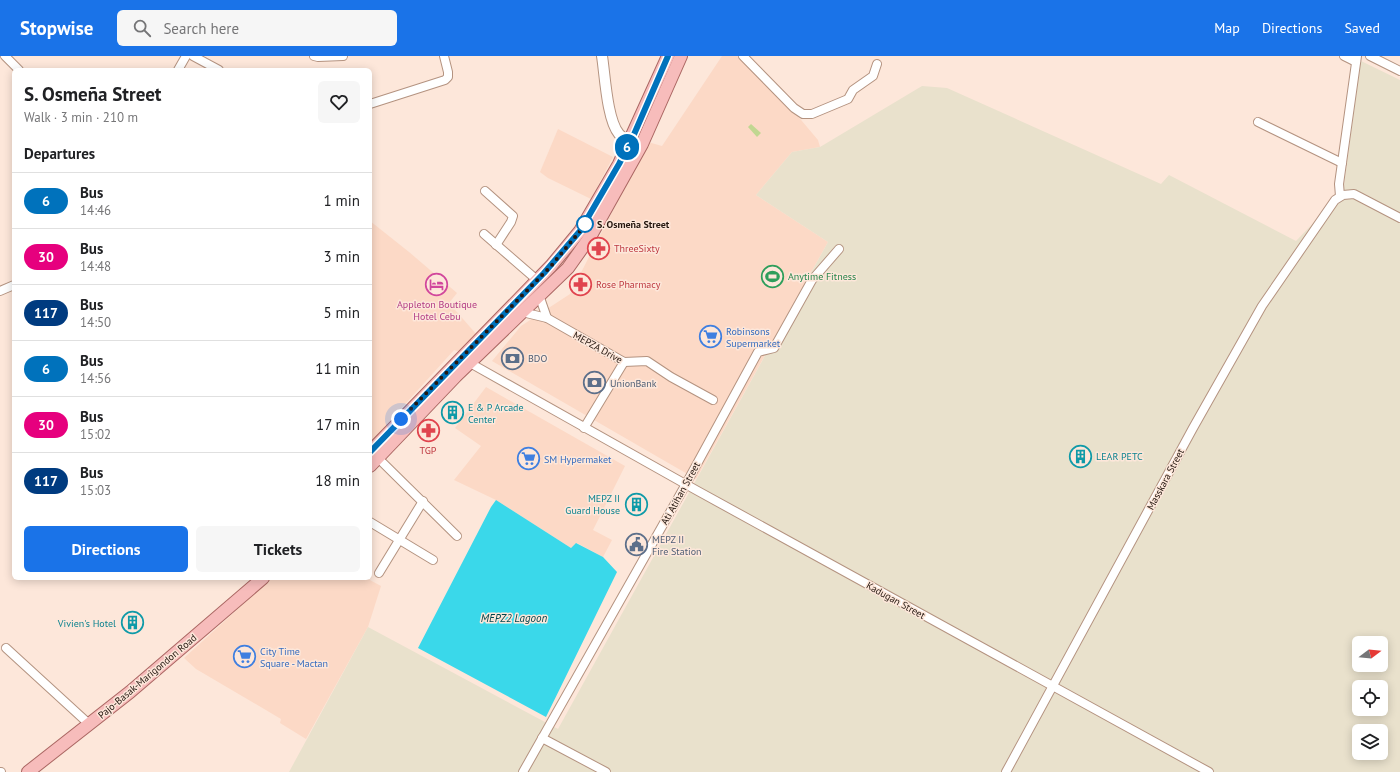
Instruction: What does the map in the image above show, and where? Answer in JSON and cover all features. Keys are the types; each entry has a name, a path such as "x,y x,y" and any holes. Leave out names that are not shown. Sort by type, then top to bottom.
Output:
{"main road":[{"path":"635,145 668,56"},
{"path":"372,455 413,420 568,268 590,237 624,166 681,56"},
{"path":"372,455 537,280 580,231 624,166"},
{"name":"Pajo-Basak-Marigondon Road","path":"28,772 144,680 261,580"}],"street":[{"path":"5,56 17,68"},
{"path":"179,68 186,56"},
{"path":"193,56 215,68"},
{"path":"314,56 343,56"},
{"path":"372,103 445,80 448,78 448,72 444,56"},
{"path":"602,56 611,117 620,136 635,145"},
{"path":"743,56 794,108 803,114 812,114 848,99 853,90 873,76 877,64"},
{"path":"1344,56 1357,59 1339,184 1340,196 1349,194 1360,196 1400,218"},
{"path":"1370,56 1400,71"},
{"path":"1258,122 1342,163"},
{"path":"485,191 513,216 511,222 496,245"},
{"name":"Masskara Street","path":"1006,772 1193,428 1262,306 1335,200 1340,196"},
{"path":"484,234 537,280"},
{"name":"Ati Atihan Street","path":"523,772 686,484 758,352 774,348 812,280 839,249"},
{"path":"0,291 12,287"},
{"path":"539,295 547,318"},
{"name":"MEPZA Drive","path":"522,312 547,318 624,362 647,361 671,377 712,400"},
{"path":"470,363 584,428 624,362"},
{"name":"Kadugan Street","path":"584,428 1209,772"},
{"path":"372,455 423,501 457,536"},
{"path":"379,573 423,501"},
{"path":"372,523 433,560"},
{"path":"6,648 89,724"},
{"path":"542,738 606,772"}],"shaded area":[{"path":"722,56 747,56 818,140 820,147 792,152 756,195 828,242 696,479 492,361 521,326 570,294 648,142 662,146"},
{"path":"1361,61 1400,80 1400,772 289,772 368,627 558,729 828,242 756,195 792,152 820,147 922,86 947,88 1161,184 1169,175 1296,241 1343,192"},
{"path":"558,129 613,157 591,199 548,178 540,172"},
{"path":"372,223 457,293 449,303 477,335 460,352 454,350 372,441"},
{"name":"SM Hypermaket","path":"486,387 625,466 593,530 612,540 603,557 577,543 571,548 496,500 454,480 481,446 455,428"},
{"name":"City Time Square - Mactan","path":"270,580 370,580 381,586 368,627 306,739 280,723 281,719 196,669 184,658"}],"green space":[{"path":"751,124 761,133 757,137 748,127"}],"water":[{"name":"MEPZ2 Lagoon","path":"496,500 571,548 576,543 603,557 617,572 546,717 418,648"}],"bus line":[{"name":"6","path":"372,450 551,266 580,231 632,139 668,56"}],"place":[{"name":"S. Osmeña Street","path":"585,224"},
{"name":"ThreeSixty","path":"599,248"},
{"name":"Anytime Fitness","path":"773,276"},
{"name":"Appleton Boutique Hotel Cebu","path":"437,284"},
{"name":"Rose Pharmacy","path":"580,284"},
{"name":"Robinsons Supermarket","path":"711,337"},
{"name":"BDO","path":"512,358"},
{"name":"UnionBank","path":"595,383"},
{"name":"E & P Arcade Center","path":"452,413"},
{"name":"TGP","path":"428,430"},
{"name":"LEAR PETC","path":"1081,456"},
{"name":"SM Hypermaket","path":"528,459"},
{"name":"MEPZ II Guard House","path":"636,504"},
{"name":"MEPZ II Fire Station","path":"636,545"},
{"name":"Vivien's Hotel","path":"132,623"},
{"name":"City Time Square - Mactan","path":"245,657"}],"route":[{"path":"401,419 551,266 580,231 588,218 585,224"}]}
